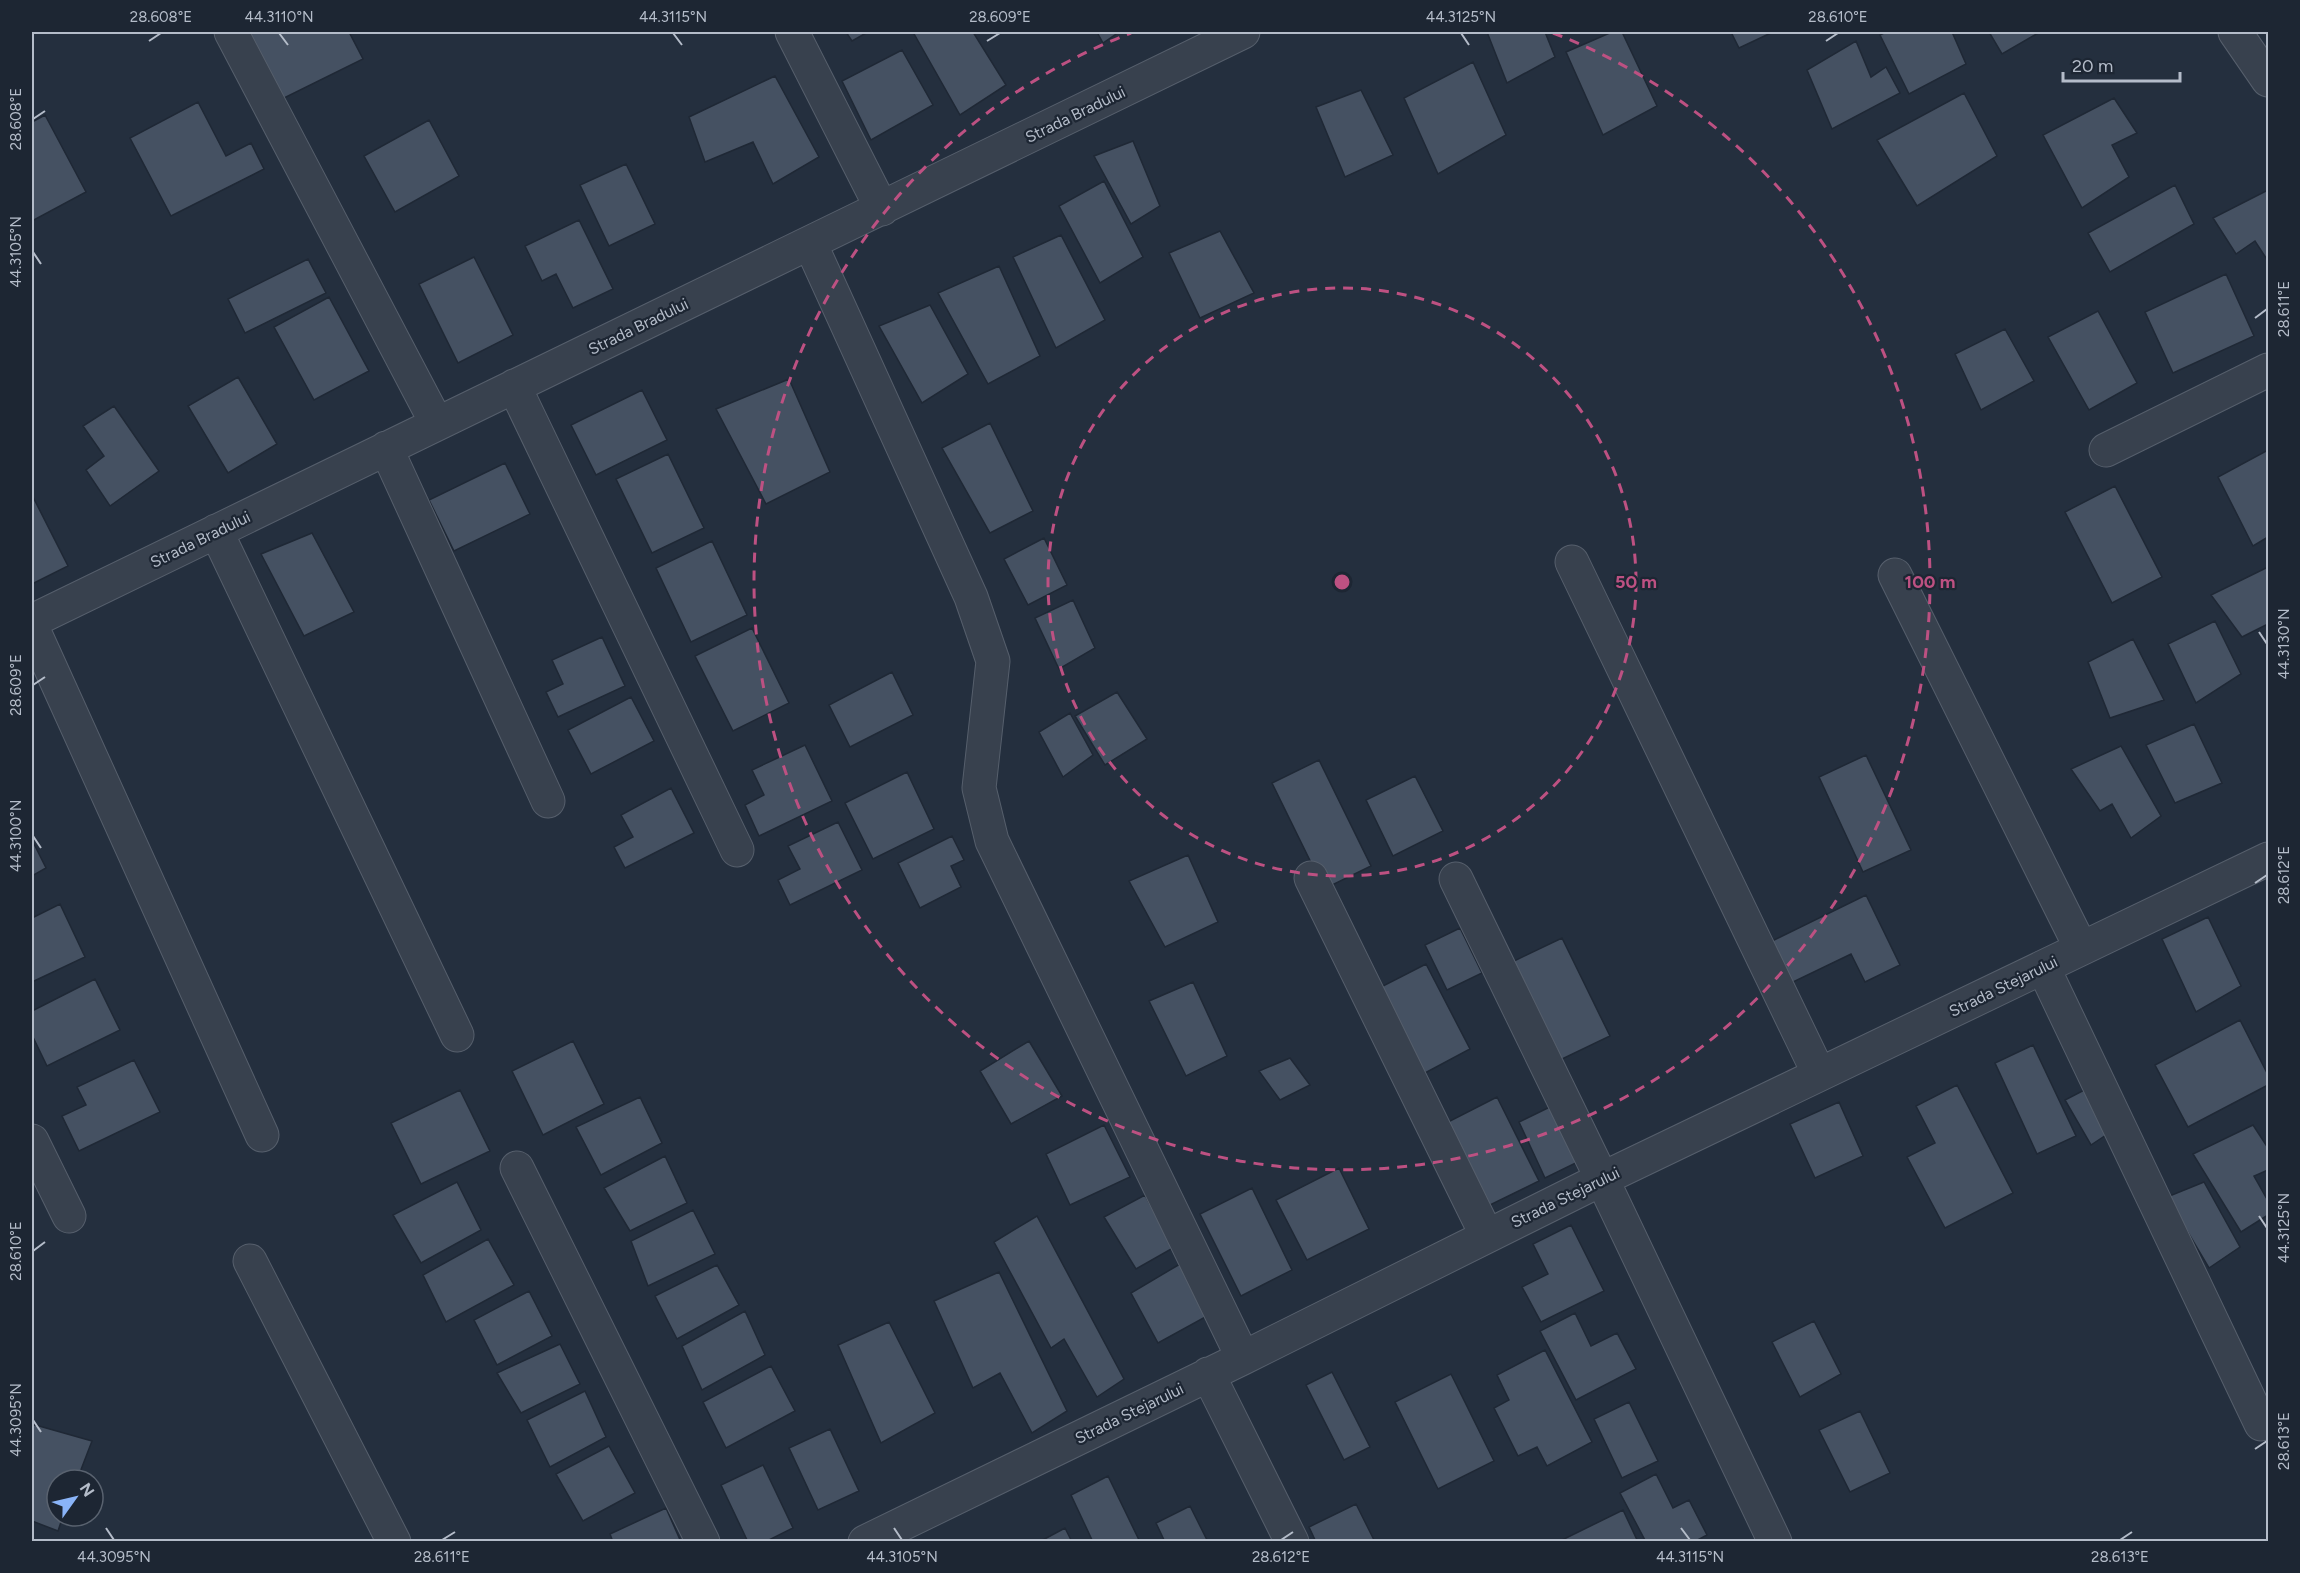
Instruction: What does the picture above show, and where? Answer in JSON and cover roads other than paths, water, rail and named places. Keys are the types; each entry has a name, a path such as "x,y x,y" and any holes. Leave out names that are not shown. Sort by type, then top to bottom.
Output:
{"street":[{"path":"231,32 437,424"},
{"path":"792,32 882,209"},
{"name":"Strada Bradului","path":"32,621 1244,32"},
{"path":"2235,32 2268,80"},
{"path":"810,243 971,597 993,660 979,788 992,842 1243,1358"},
{"path":"2106,450 2268,370"},
{"path":"514,386 737,850"},
{"path":"386,448 548,801"},
{"path":"216,531 457,1035"},
{"path":"1572,562 1819,1074"},
{"path":"1895,575 2081,948"},
{"path":"32,627 262,1135"},
{"name":"Strada Stejarului","path":"865,1542 1243,1358 1602,1179 2268,859"},
{"path":"1311,878 1487,1236"},
{"path":"1456,879 1775,1542"},
{"path":"2043,967 2260,1424"},
{"path":"32,1140 69,1216"},
{"path":"516,1168 703,1542"},
{"path":"250,1261 394,1542"},
{"path":"1208,1374 1292,1542"}]}
